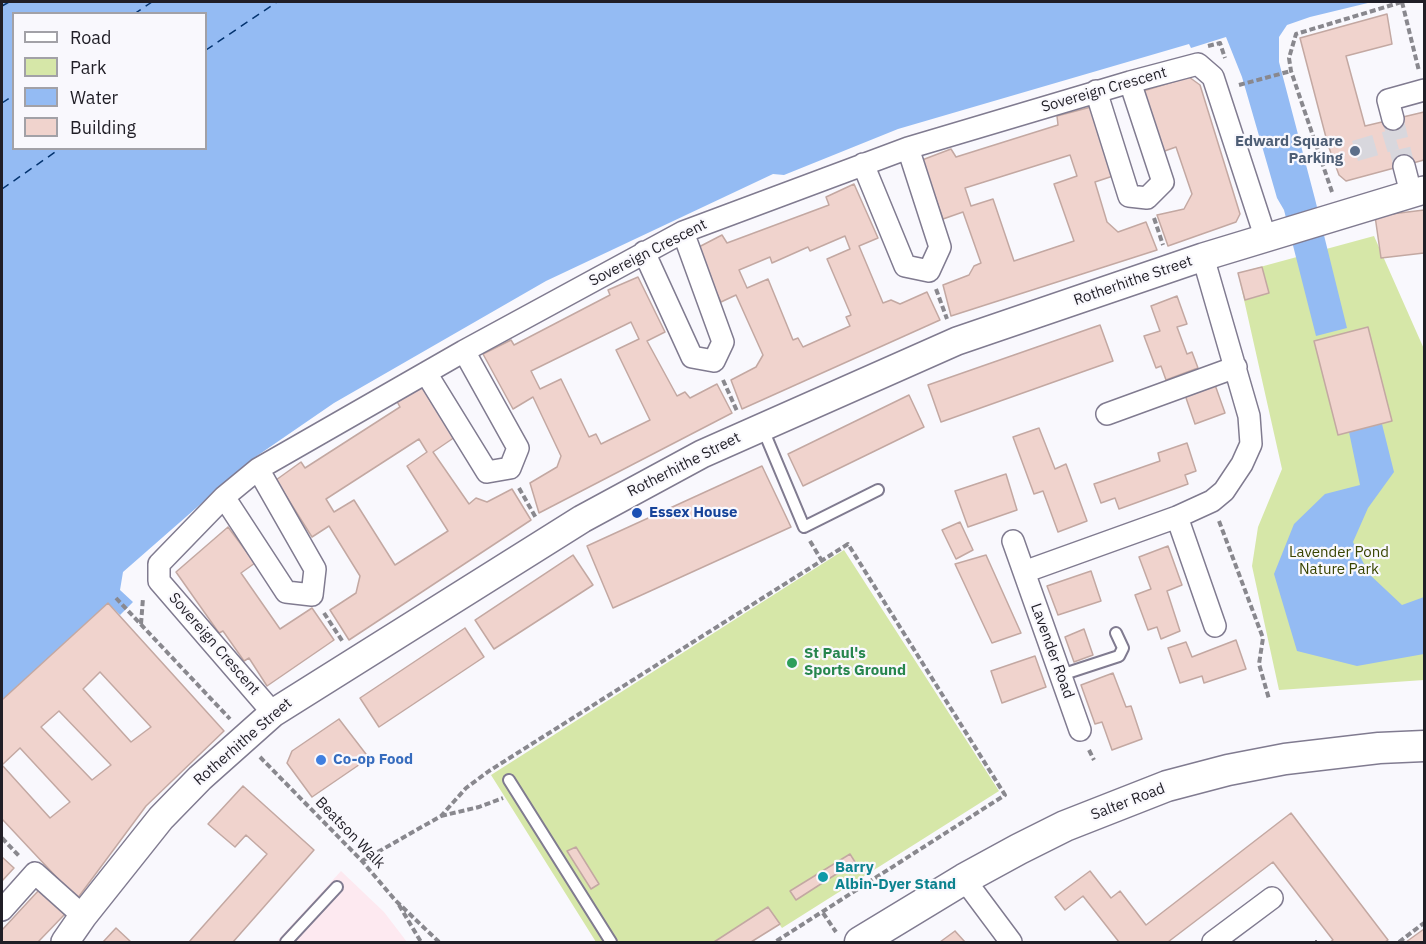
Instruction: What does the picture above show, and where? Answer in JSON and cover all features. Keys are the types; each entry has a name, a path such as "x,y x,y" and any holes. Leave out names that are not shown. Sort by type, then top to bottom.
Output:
{"main road":[{"name":"Salter Road","path":"850,940 1065,826 1167,786 1228,770 1285,759 1379,748 1425,746"}],"street":[{"name":"Sovereign Crescent","path":"273,713 159,581 159,564 224,497 258,469 464,351 683,232 908,148 1096,91 1198,64 1213,77 1272,237"},
{"path":"1096,91 1129,196 1147,198 1162,182 1130,82"},
{"path":"1393,119 1388,100 1424,90"},
{"path":"863,164 905,266 929,271 940,247 908,148"},
{"path":"1404,166 1418,192"},
{"name":"Rotherhithe Street","path":"65,942 160,818 200,778 238,732 273,713 582,519 702,454 751,421 957,341 1203,257 1418,192"},
{"path":"644,252 692,357 714,361 723,342 683,232"},
{"path":"1024,572 1177,517 1212,501 1224,491 1242,464 1251,444 1249,416 1203,257"},
{"path":"426,373 487,472 510,468 518,448 464,351"},
{"path":"1107,414 1236,367"},
{"path":"224,497 286,592 312,595 315,569 258,469"},
{"path":"1177,517 1215,626"},
{"name":"Lavender Road","path":"1013,541 1080,730"},
{"path":"2,910 35,873 83,916"},
{"path":"964,879 1011,942"},
{"path":"1214,942 1272,898"}],"lane":[{"path":"751,421 804,527 879,490"},
{"path":"1061,675 1119,656 1123,648 1116,633"},
{"path":"509,780 611,942"},
{"path":"286,942 337,887"}],"path":[{"path":"1340,217 1291,71 1289,58 1296,34 1402,2 1424,90"},
{"path":"1235,86 1291,71"},
{"path":"1157,229 1162,244"},
{"path":"941,302 946,316"},
{"path":"732,400 751,421"},
{"path":"1212,501 1263,638 1259,664 1269,699"},
{"path":"530,508 537,520"},
{"path":"441,816 466,788 489,771 848,544 1005,795 775,942"},
{"path":"814,550 822,561"},
{"name":"Beatson Walk","path":"117,598 238,732 362,861 395,900 439,942"},
{"path":"333,627 342,640"},
{"path":"362,861 441,816 479,807 504,797"},
{"path":"395,900 421,942"},
{"path":"823,913 850,940"},
{"path":"1399,942 1425,923"}],"shaded area":[{"path":"341,871 384,912 407,942 276,942"}],"green space":[{"name":"Lavender Pond Nature Park","path":"1374,236 1424,349 1424,680 1279,690 1252,566 1258,527 1282,469 1238,273"},
{"name":"St Paul's Sports Ground","path":"844,550 999,791 782,928 779,924 751,942 596,942 491,775"}],"water":[{"path":"2,2 1372,2 1287,25 1279,37 1279,62 1347,328 1316,336 1284,210 1277,198 1242,77 1226,37 1191,48 1189,44 898,129 784,175 773,174 546,281 334,403 251,460 123,572 120,590 133,602 120,615 108,603 2,700"},
{"path":"1382,424 1394,472 1368,508 1353,542 1369,574 1402,605 1424,597 1424,654 1357,666 1297,651 1274,574 1294,524 1325,494 1360,485 1349,432"}],"building":[{"path":"1387,14 1392,44 1346,56 1365,126 1424,112 1424,160 1346,181 1339,175 1328,145 1300,38"},
{"path":"1189,77 1200,85 1240,214 1236,222 1168,246 1157,215 1184,209 1192,194 1176,147 1159,153 1140,92"},
{"path":"1091,107 1116,175 1095,182 1107,222 1118,232 1146,222 1157,250 951,316 943,285 969,275 974,266 981,263 963,212 943,219 922,160 951,149 956,157 1058,125 1057,116","holes":["1070,155 1077,176 1054,184 1074,241 1014,261 993,199 971,206 965,188"]},
{"path":"854,184 878,238 859,246 883,303 891,300 900,304 927,292 940,320 742,409 731,380 756,367 763,355 736,295 721,302 695,249 722,235 727,243 829,205 826,197","holes":["845,236 850,249 827,259 851,315 846,317 850,326 803,347 798,338 793,340 768,279 747,288 739,270 770,257 772,263 808,247 810,251"]},
{"path":"1424,210 1424,253 1381,258 1375,216"},
{"path":"1262,267 1269,293 1245,300 1238,273"},
{"path":"638,277 665,332 647,341 677,396 685,392 690,398 717,384 732,413 539,513 530,483 557,467 561,456 533,397 513,409 483,354 511,340 514,345 610,295 608,290","holes":["631,322 639,339 616,350 650,420 601,444 596,434 589,437 561,379 540,389 531,371"]},
{"path":"1177,296 1187,324 1177,327 1187,354 1192,352 1198,368 1166,380 1161,366 1156,368 1144,336 1160,331 1151,306"},
{"path":"1100,325 1113,361 941,422 928,385"},
{"path":"1368,327 1392,421 1338,435 1314,341"},
{"path":"1214,382 1225,413 1195,424 1184,392"},
{"path":"422,383 455,437 433,452 469,504 476,498 487,502 512,489 531,520 349,640 330,610 356,593 360,576 329,526 312,537 276,480 301,462 305,468 400,407 395,398","holes":["419,439 427,452 407,466 448,531 395,565 354,500 334,512 326,499"]},
{"path":"909,395 924,427 803,486 788,454"},
{"path":"1039,428 1055,469 1066,464 1087,521 1058,532 1043,491 1034,494 1013,437"},
{"path":"1187,443 1196,471 1185,475 1188,484 1119,509 1115,498 1101,503 1094,484 1160,461 1158,453"},
{"path":"762,466 791,527 613,608 587,546"},
{"path":"1006,474 1017,510 968,527 955,491"},
{"path":"960,522 973,550 956,559 942,530"},
{"path":"228,527 255,563 241,573 280,629 312,608 334,640 267,686 249,658 244,661 223,631 219,633 176,572"},
{"path":"1168,546 1182,585 1167,591 1180,631 1161,639 1157,627 1148,630 1135,595 1151,589 1139,557"},
{"path":"573,555 593,585 494,649 475,620"},
{"path":"986,555 1021,633 992,643 955,564"},
{"path":"1091,571 1101,601 1058,615 1047,586"},
{"path":"108,603 224,731 146,806 77,899 2,819 2,765 2,700","holes":["100,672 151,727 131,742 83,689","59,711 111,765 92,780 41,727","20,748 70,802 50,818 2,765"]},
{"path":"465,628 484,657 379,727 360,698"},
{"path":"1084,629 1093,655 1074,662 1065,637"},
{"path":"1236,640 1246,669 1204,683 1202,676 1180,683 1168,648 1186,642 1192,657"},
{"path":"1035,656 1046,687 1002,703 991,671"},
{"path":"1113,673 1126,707 1131,706 1142,739 1112,750 1102,722 1095,724 1081,685"},
{"path":"339,719 369,758 312,797 287,763 292,751"},
{"path":"243,786 314,850 233,942 189,942 267,854 246,835 235,847 208,824"},
{"path":"1291,813 1388,940 1385,942 1330,942 1333,940 1273,862 1168,942 1119,942 1083,896 1065,910 1055,897 1090,871 1111,898 1120,891 1146,925"},
{"path":"576,847 599,884 591,889 567,851"},
{"name":"Barry Albin-Dyer Stand","path":"850,854 855,862 796,900 790,891"},
{"path":"2,857 14,868 2,881"},
{"path":"39,890 65,914 38,942 2,942 2,930"},
{"path":"768,907 780,924 751,942 714,942"},
{"path":"116,928 131,942 103,942"},
{"path":"1424,929 1424,942 1406,942"},
{"path":"955,931 965,942 940,942"}],"ferry route":[{"path":"2,6 9,2"},
{"path":"137,12 152,2"},
{"path":"207,49 277,2"},
{"path":"2,103 12,96"},
{"path":"2,189 58,150"}],"tunnel":[{"path":"1393,119 1404,166"},
{"path":"1355,151 1396,139"}],"place":[{"name":"Edward Square Parking","path":"1355,151"},
{"name":"Essex House","path":"637,513"},
{"name":"St Paul's Sports Ground","path":"792,663"},
{"name":"Co-op Food","path":"321,760"},
{"name":"Barry Albin-Dyer Stand","path":"823,877"}]}
